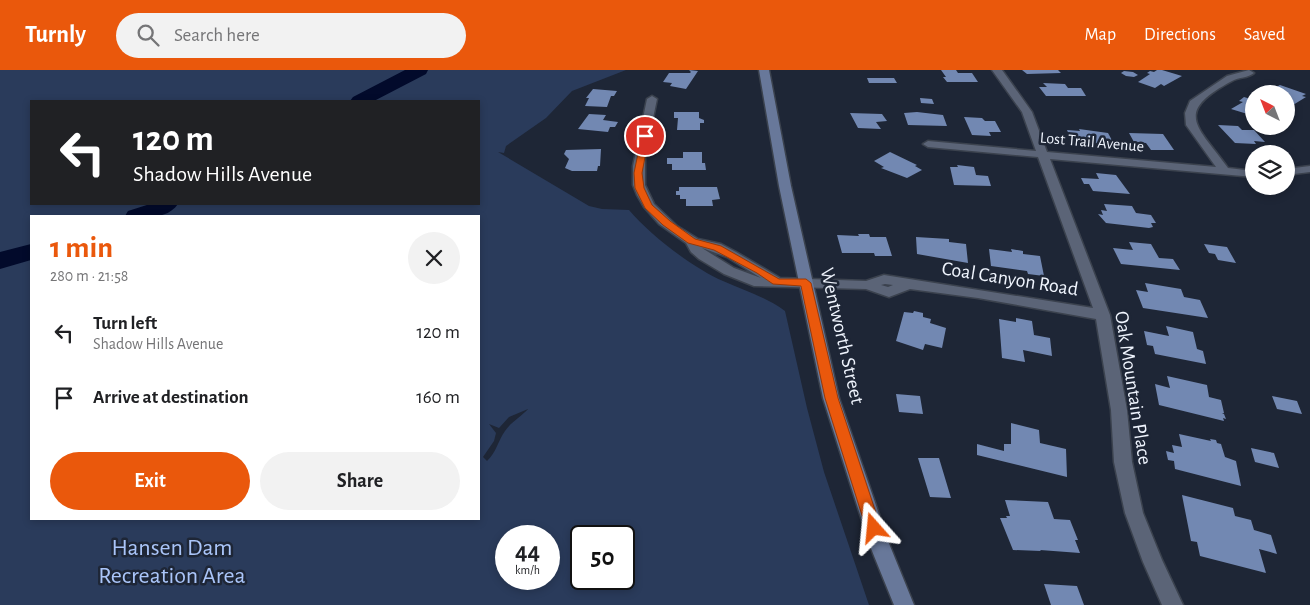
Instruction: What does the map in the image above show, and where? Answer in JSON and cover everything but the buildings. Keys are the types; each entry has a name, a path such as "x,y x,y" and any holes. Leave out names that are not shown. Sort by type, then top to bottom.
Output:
{"main road":[{"name":"Wentworth Street","path":"764,70 766,92 831,398 880,546 904,605"}],"street":[{"name":"Oak Mountain Place","path":"997,70 1028,112 1104,315 1119,410 1123,462 1134,513 1153,562 1174,605"},
{"path":"1224,170 1191,126 1190,113 1194,103 1230,78 1249,72"},
{"path":"652,99 638,173 639,188 648,206 666,223 692,241 706,243 761,271 776,282"},
{"name":"Lost Trail Avenue","path":"928,144 1245,173"},
{"path":"1295,171 1310,169"},
{"name":"Coal Canyon Road","path":"692,241 696,249 704,256 754,282 867,285 889,292 909,284 978,293 1104,315"},
{"path":"718,264 717,260 719,257 724,255 731,256"}],"green space":[{"name":"Hansen Dam Recreation Area","path":"0,70 626,70 572,91 546,118 506,146 504,153 498,152 589,206 602,209 629,210 660,240 699,268 723,281 763,298 785,311 824,472 869,605 0,605","holes":["528,409 507,428 493,454 487,461 483,457 494,441 496,433 489,424 499,428 509,417"]}],"waterway":[{"path":"362,100 419,70"},
{"path":"140,215 157,210 164,205"},
{"path":"0,261 30,252"}],"route":[{"path":"645,136 638,173 639,188 648,206 666,223 692,241 706,243 717,248 761,271 776,282 806,283 831,398 874,528"}]}
